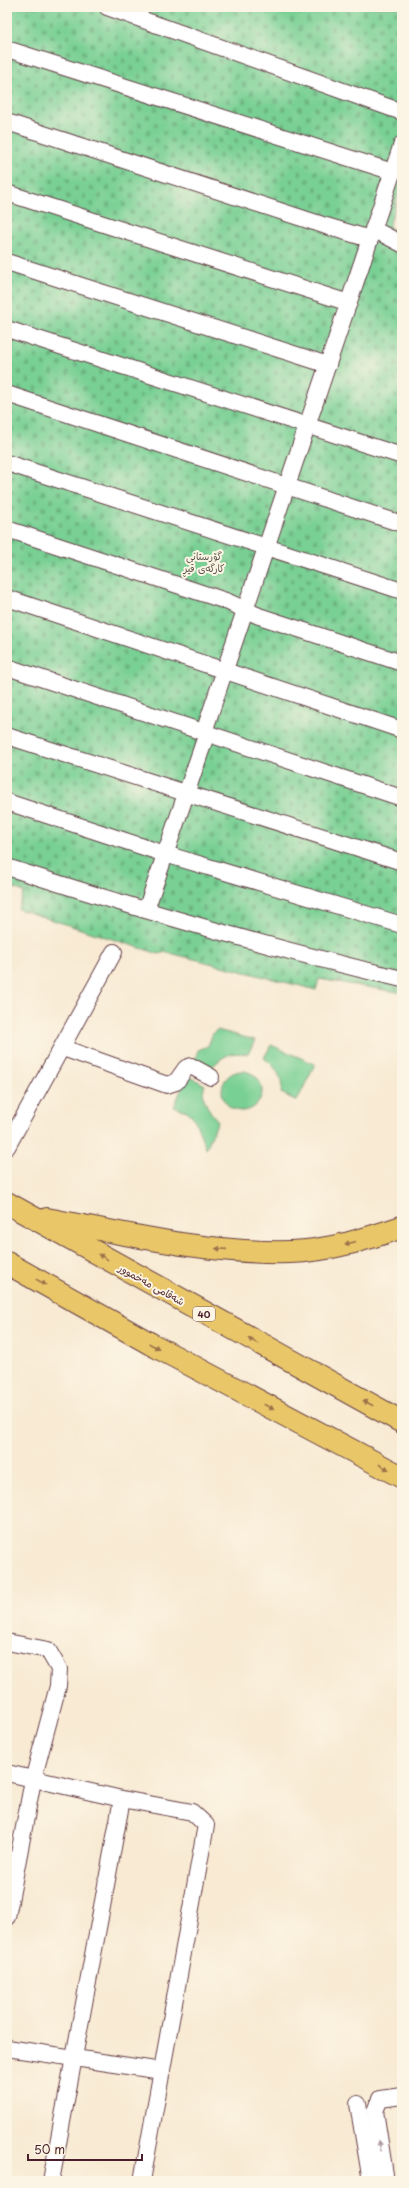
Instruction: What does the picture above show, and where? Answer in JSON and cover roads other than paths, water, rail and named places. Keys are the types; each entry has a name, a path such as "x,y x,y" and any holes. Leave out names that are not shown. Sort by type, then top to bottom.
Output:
{"highway":[{"name":"شەقامی مەخموور","path":"7,1203 402,1422"},
{"path":"29,1216 204,1248 248,1251 290,1252 328,1248 397,1227"},
{"path":"7,1263 151,1344 402,1477"}],"street":[{"path":"107,7 402,112"},
{"path":"7,49 393,172"},
{"path":"7,122 304,219 372,234 402,244"},
{"path":"146,910 186,794 266,547 402,144"},
{"path":"7,193 349,303"},
{"path":"7,262 328,365"},
{"path":"7,329 402,456"},
{"path":"7,394 402,524"},
{"path":"7,463 402,591"},
{"path":"7,529 226,601 245,610 402,663"},
{"path":"7,598 402,730"},
{"path":"7,667 402,798"},
{"path":"7,736 402,862"},
{"path":"7,802 165,854 402,925"},
{"path":"7,867 146,910 314,958 402,978"},
{"path":"7,1147 63,1048 114,952"},
{"path":"63,1048 167,1085 176,1082 186,1068 191,1066 211,1076"},
{"path":"7,1642 48,1650 59,1669 58,1686 33,1780 7,1917"},
{"path":"7,1773 122,1799 192,1812 206,1825 142,2181"},
{"path":"51,2181 122,1799"},
{"path":"7,2048 162,2071"},
{"path":"386,2181 375,2111 380,2099 402,2096"},
{"path":"358,2104 371,2181"}],"park label":[{"name":"گۆڕستانی کارگەی قیڕ","path":"204,560"}]}
